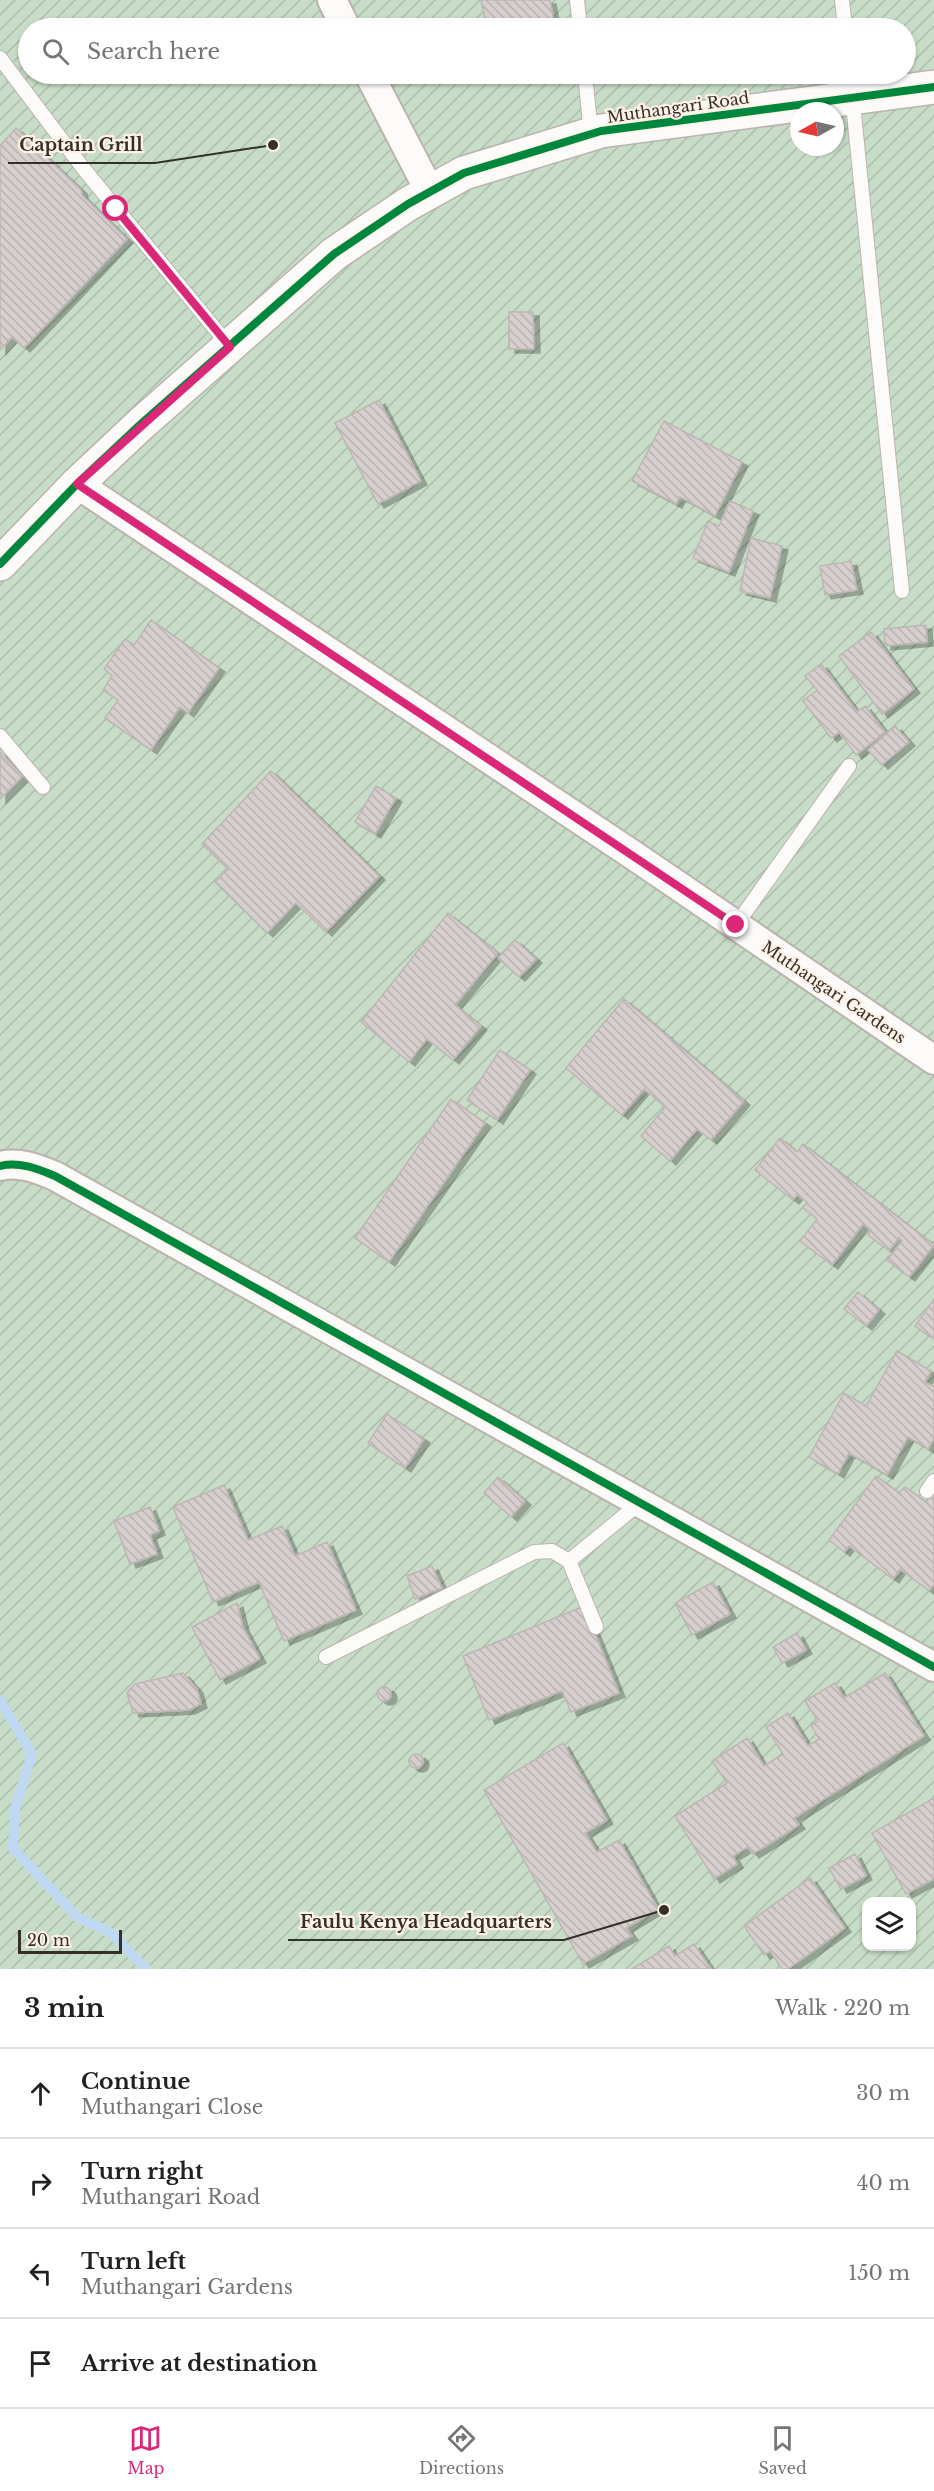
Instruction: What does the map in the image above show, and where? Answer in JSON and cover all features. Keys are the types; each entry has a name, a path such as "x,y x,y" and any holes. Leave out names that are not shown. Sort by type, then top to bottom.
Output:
{"street":[{"path":"332,0 341,18"},
{"path":"374,84 430,192"},
{"name":"Muthangari Road","path":"0,564 77,484 334,254 408,204 464,173 591,134 851,85 934,87"},
{"name":"Muthangari Gardens","path":"77,484 934,1060"},
{"path":"0,1166 8,1164 28,1166 55,1176 363,1351 641,1502 934,1667"}],"lane":[{"path":"577,0 579,18"},
{"path":"842,0 844,18"},
{"path":"0,58 18,82"},
{"path":"20,84 83,168 230,347"},
{"path":"586,84 591,134"},
{"path":"851,85 902,591"},
{"path":"0,736 43,787"},
{"path":"736,925 849,766"},
{"path":"568,1561 641,1502"},
{"path":"326,1657 534,1552 552,1551 568,1561 596,1627"}],"green space":[{"path":"0,0 934,0 934,1969 0,1969"}],"building":[{"path":"481,0 550,0 553,18 485,18"},
{"path":"16,128 81,190 82,195 127,239 24,348 12,337 0,350 0,146"},
{"path":"509,312 533,312 534,349 509,349"},
{"path":"379,400 421,481 378,504 335,423"},
{"path":"664,421 742,462 715,516 680,497 676,504 632,481"},
{"path":"730,501 753,511 729,572 693,558 708,521 719,526"},
{"path":"751,538 782,546 770,598 740,591"},
{"path":"851,561 857,590 825,595 820,566"},
{"path":"151,620 219,668 188,713 180,707 151,750 105,718 118,700 103,690 112,676 104,669 125,639 134,645"},
{"path":"926,625 927,642 885,646 884,629"},
{"path":"871,632 914,689 882,714 839,656"},
{"path":"821,664 857,712 865,706 885,732 856,755 839,732 831,738 803,701 817,690 805,676"},
{"path":"895,726 909,742 882,765 868,750"},
{"path":"0,752 23,776 0,799"},
{"path":"271,771 379,876 326,932 296,903 267,933 215,882 228,869 202,844"},
{"path":"376,786 396,798 375,834 355,822"},
{"path":"448,913 498,953 455,1005 481,1026 453,1060 427,1039 409,1062 361,1022"},
{"path":"515,940 536,959 519,977 498,958"},
{"path":"624,999 744,1101 711,1140 697,1129 670,1161 641,1136 665,1107 644,1089 622,1115 566,1068"},
{"path":"500,1050 530,1070 497,1120 467,1100"},
{"path":"451,1099 485,1123 389,1262 355,1238"},
{"path":"780,1138 797,1152 803,1144 934,1245 909,1277 887,1260 902,1241 899,1238 889,1251 868,1235 871,1230 863,1224 832,1265 800,1241 817,1219 803,1208 807,1202 797,1195 793,1200 755,1170"},
{"path":"858,1292 879,1310 866,1326 844,1309"},
{"path":"934,1299 934,1339 915,1326"},
{"path":"897,1351 931,1371 925,1382 934,1387 934,1438 928,1449 908,1437 887,1475 849,1453 838,1474 809,1457 844,1393 866,1406"},
{"path":"387,1414 424,1439 405,1468 368,1443"},
{"path":"876,1476 899,1493 905,1487 926,1502 934,1491 934,1585 929,1591 900,1569 893,1579 849,1546 844,1552 829,1540"},
{"path":"498,1477 525,1501 511,1517 484,1493"},
{"path":"224,1485 248,1540 282,1526 295,1556 327,1542 356,1610 284,1641 259,1582 213,1602 173,1507"},
{"path":"150,1507 159,1531 150,1535 157,1554 130,1564 114,1521"},
{"path":"432,1566 442,1588 415,1599 407,1576"},
{"path":"713,1582 730,1614 692,1635 675,1603"},
{"path":"237,1603 243,1627 260,1659 220,1680 192,1627"},
{"path":"584,1606 619,1693 571,1712 562,1691 489,1720 463,1656"},
{"path":"797,1633 806,1650 782,1663 773,1647"},
{"path":"183,1673 197,1689 201,1704 189,1710 133,1713 127,1693 135,1684"},
{"path":"885,1673 924,1736 794,1818 799,1825 753,1854 748,1847 733,1856 737,1864 714,1879 675,1816 727,1783 712,1761 747,1738 764,1766 783,1754 766,1727 788,1713 808,1746 819,1739 811,1725 818,1721 805,1701 835,1683 844,1698"},
{"path":"381,1687 387,1687 391,1694 387,1701 381,1701 377,1697 377,1691"},
{"path":"563,1743 607,1820 585,1833 597,1852 619,1840 658,1909 626,1928 632,1936 583,1964 484,1790"},
{"path":"416,1754 421,1756 423,1761 421,1766 416,1768 411,1766 409,1761 411,1756"},
{"path":"934,1798 934,1879 906,1894 872,1833"},
{"path":"855,1854 866,1876 841,1889 829,1868"},
{"path":"810,1878 845,1928 788,1969 782,1969 770,1951 764,1955 744,1926"},
{"path":"694,1944 711,1969 632,1969 669,1946 675,1956"}],"waterway":[{"path":"0,1700 32,1754 15,1809 13,1848 77,1917 111,1933 146,1969"}],"cycle path":[{"path":"0,564 77,484 142,423 334,254 408,204 464,173 601,131 934,87"},
{"path":"0,1166 21,1165 55,1176 934,1667"}],"place":[{"name":"Captain Grill","path":"273,145"},
{"name":"Faulu Kenya Headquarters","path":"664,1910"}],"route":[{"path":"116,209 230,347 142,423 77,484 736,925"}]}
